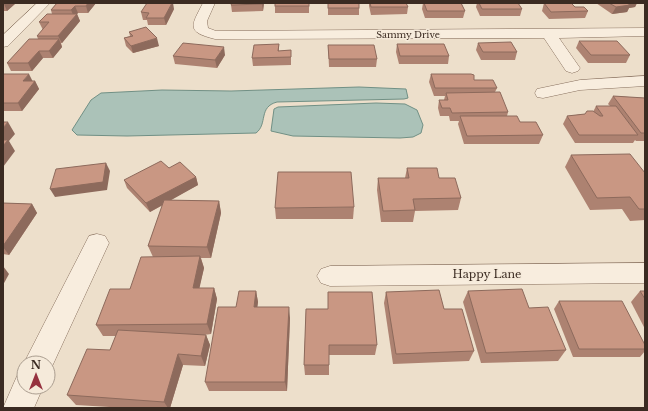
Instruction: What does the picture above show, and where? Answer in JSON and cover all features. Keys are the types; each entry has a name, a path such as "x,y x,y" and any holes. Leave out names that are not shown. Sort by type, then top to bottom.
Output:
{"street":[{"path":"3,43 44,3"},
{"name":"Sammy Drive","path":"209,3 200,21 201,30 215,35 635,34 645,32"},
{"path":"3,24 24,24"},
{"path":"549,34 572,68"},
{"path":"543,93 580,85 645,81"},
{"path":"43,355 97,243"},
{"name":"Happy Lane","path":"330,276 645,273"},
{"path":"18,408 24,395"}],"shaded area":[{"path":"359,87 406,89 408,98 277,102 271,104 267,108 262,125 256,133 127,136 77,135 72,130 91,100 101,93 162,90 231,91"},
{"path":"376,103 405,104 417,110 423,125 421,133 413,137 400,138 293,136 271,131 274,109 278,107"}],"building":[{"path":"57,3 88,3 86,6 75,6 71,10 51,10"},
{"path":"147,3 172,3 164,18 146,18 149,13 141,12"},
{"path":"232,3 263,3 231,5"},
{"path":"275,3 309,3 309,6 275,6"},
{"path":"328,3 359,3 359,8 328,8"},
{"path":"370,3 406,3 408,7 371,7"},
{"path":"424,3 461,3 465,11 427,11"},
{"path":"479,3 518,3 522,9 482,9"},
{"path":"544,3 571,3 575,7 584,7 588,11 551,12"},
{"path":"609,3 627,3 630,5 616,7"},
{"path":"47,14 77,14 58,36 37,36 49,22 39,22"},
{"path":"146,27 157,38 131,46 124,38 133,36 129,32"},
{"path":"29,39 59,39 49,51 39,51 28,63 7,63"},
{"path":"579,41 617,41 630,55 591,55"},
{"path":"511,42 517,52 483,52 478,43"},
{"path":"183,43 224,47 215,60 173,56"},
{"path":"279,44 278,51 291,50 291,57 252,58 254,45"},
{"path":"397,44 444,44 449,56 400,56"},
{"path":"328,45 374,45 377,59 329,59"},
{"path":"3,74 29,74 23,81 35,81 18,103 3,103"},
{"path":"431,74 471,74 474,75 474,80 493,80 497,88 435,88"},
{"path":"500,92 508,112 452,113 450,108 442,108 439,100 448,100 446,93"},
{"path":"613,96 645,98 645,133 641,133"},
{"path":"596,106 616,106 638,135 579,135 567,116 585,114 587,111 593,111 600,116 603,116"},
{"path":"460,116 517,116 520,122 536,122 543,135 467,136"},
{"path":"3,122 8,122 3,128"},
{"path":"3,140 8,140 3,146"},
{"path":"630,154 645,173 645,209 639,209 630,197 597,198 571,155"},
{"path":"161,161 169,168 180,162 196,177 146,203 124,180"},
{"path":"106,163 103,182 50,189 56,169"},
{"path":"407,168 437,168 439,178 455,178 461,198 413,199 415,210 383,211 378,178 409,178"},
{"path":"278,172 351,172 354,207 275,208"},
{"path":"164,200 219,201 207,247 148,246"},
{"path":"3,203 32,204 3,246"},
{"path":"200,256 193,288 214,288 207,324 96,325 110,289 130,289 141,257"},
{"path":"522,289 529,308 548,307 566,350 486,353 468,291"},
{"path":"439,290 444,309 462,309 474,351 396,354 386,292"},
{"path":"239,291 256,291 254,307 289,307 285,382 205,382 218,307 236,307"},
{"path":"640,291 645,291 645,299"},
{"path":"328,292 372,292 377,345 329,345 329,365 304,365 306,309 328,309"},
{"path":"559,301 622,301 645,345 645,349 579,349"},
{"path":"118,330 206,335 201,356 178,354 164,402 67,395 87,349 110,350"}]}
